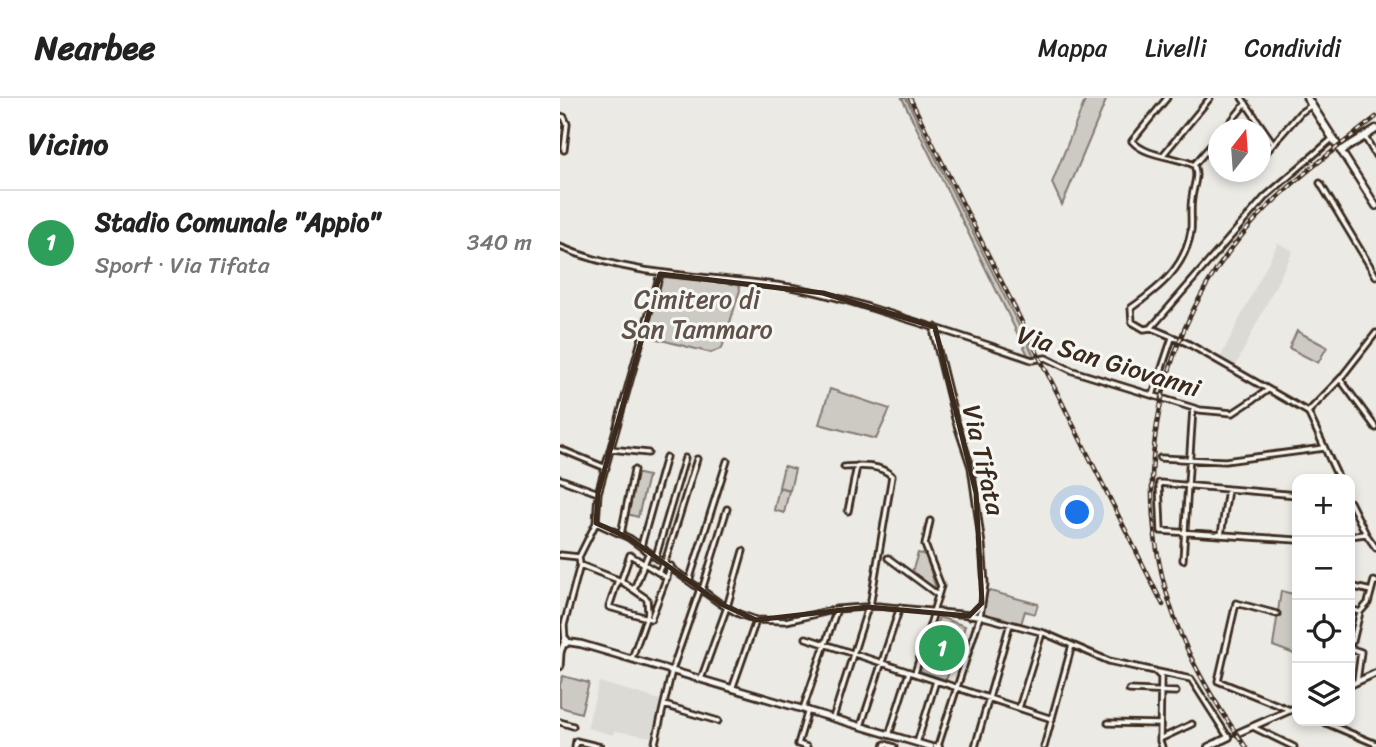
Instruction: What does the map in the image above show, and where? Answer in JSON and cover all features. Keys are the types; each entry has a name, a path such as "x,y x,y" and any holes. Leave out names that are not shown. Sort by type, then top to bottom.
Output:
{"main road":[{"path":"1307,98 1376,206"},
{"path":"1341,151 1376,129"}],"street":[{"path":"1167,98 1132,141 1143,149 1180,159 1194,166"},
{"path":"1163,155 1210,98"},
{"path":"1242,98 1273,144"},
{"path":"1232,119 1246,103"},
{"path":"1271,146 1300,113 1312,105"},
{"path":"560,116 567,121 564,150"},
{"path":"1365,137 1376,156"},
{"path":"1151,328 1265,197 1332,139"},
{"path":"1194,166 1208,149"},
{"path":"1194,166 1196,176 1191,201 1191,232 1184,254 1167,281 1131,308 1132,322 1144,329 1151,328 1187,343 1308,412 1337,474"},
{"path":"1320,183 1376,276"},
{"name":"Via San Giovanni","path":"560,247 614,266 660,274 744,281 810,291 935,327 1032,360 1046,358 1073,371 1220,414 1233,414 1268,390"},
{"path":"560,667 560,652 566,642 564,625 580,565 579,557 596,523 598,493 660,274"},
{"name":"Via Tifata","path":"935,327 934,334 950,399 971,467 985,584 981,616 936,747"},
{"path":"1308,412 1340,379 1376,333"},
{"path":"1153,395 1172,338"},
{"path":"1340,379 1376,428"},
{"path":"1183,559 1193,408"},
{"path":"1160,458 1224,461 1324,448"},
{"path":"560,449 606,468"},
{"path":"611,449 648,453"},
{"path":"641,546 666,457"},
{"path":"656,556 685,458"},
{"path":"658,572 665,562 697,459"},
{"path":"689,581 727,461"},
{"path":"848,511 857,466"},
{"path":"833,718 869,606 892,476 882,470 844,467"},
{"path":"621,534 634,470"},
{"path":"560,479 598,493"},
{"path":"1292,495 1159,483 1161,531 1292,540"},
{"path":"1221,536 1228,489"},
{"path":"654,747 672,670 727,509"},
{"path":"1355,512 1376,548"},
{"path":"889,735 941,586 925,545 930,521"},
{"path":"596,523 641,546 727,607 756,620 786,621 837,609 869,606 981,616 1042,633 1109,661 1191,679 1229,737 1208,747"},
{"path":"1355,536 1366,534"},
{"path":"701,679 727,607 743,551"},
{"path":"634,589 650,552"},
{"path":"560,555 579,557"},
{"path":"667,578 630,555 609,607 651,619 667,578 671,566"},
{"path":"888,558 938,596"},
{"path":"580,565 620,580 649,604 647,618 632,659"},
{"path":"1355,633 1360,612 1368,603 1374,581 1376,582"},
{"path":"1355,587 1371,591"},
{"path":"969,616 982,603"},
{"path":"1277,614 1236,603 1218,681 1290,710"},
{"path":"861,726 900,607"},
{"path":"807,747 796,746 837,609"},
{"path":"1355,610 1360,612"},
{"path":"732,688 756,620"},
{"path":"975,747 1010,624"},
{"path":"1019,708 1042,633"},
{"path":"806,638 1052,719"},
{"path":"566,642 936,747"},
{"path":"1044,747 1075,646"},
{"path":"1355,650 1361,652 1357,681"},
{"path":"1156,671 1161,677 1162,747"},
{"path":"1357,681 1376,673"},
{"path":"917,743 936,681"},
{"path":"1129,690 1176,692"},
{"path":"664,705 718,721"},
{"path":"1238,733 1290,710"},
{"path":"560,722 573,726"},
{"path":"1108,723 1160,726 1169,734"},
{"path":"1160,738 1192,724"},
{"path":"1332,726 1375,746"},
{"path":"1252,727 1294,747"},
{"path":"575,747 576,741 601,747"},
{"path":"884,747 885,744 894,747"}],"highlighted area":[{"path":"660,274 823,293 935,327 976,493 982,603 969,616 868,607 756,620 721,604 629,538 596,523 598,493"}],"shaded area":[{"path":"1278,243 1293,251 1234,369 1219,360"},
{"path":"599,682 661,700 651,737 615,731 613,735 587,728"}],"green space":[{"path":"902,98 906,98 1035,358 1028,355"},
{"path":"1086,98 1107,98 1062,205 1052,183"},
{"name":"Cimitero di San Tammaro","path":"665,277 739,285 740,290 722,348 711,353 646,336 661,280"},
{"path":"1297,331 1327,347 1318,363 1289,348"},
{"path":"830,389 890,409 876,439 819,424"},
{"path":"784,466 795,469 790,490 779,487"},
{"path":"635,473 648,476 638,517 627,514"},
{"path":"779,488 789,491 784,513 774,510"},
{"path":"918,553 926,555 936,589 912,572"},
{"path":"986,590 1038,604 1035,614 1025,611 1021,624 983,614"},
{"path":"1281,591 1292,594 1292,653 1273,646"},
{"path":"939,617 965,626 946,680 920,671"},
{"path":"563,676 589,683 581,713 560,707 560,685"}],"railway":[{"path":"910,98 1163,605"},
{"path":"1246,747 1216,702 1190,655 1176,622 1162,573 1154,523 1152,473 1157,423 1168,374 1185,327 1209,282 1238,240 1286,190 1376,117"}],"place":[{"name":"Stadio Comunale \"Appio\"","path":"942,648"}]}
